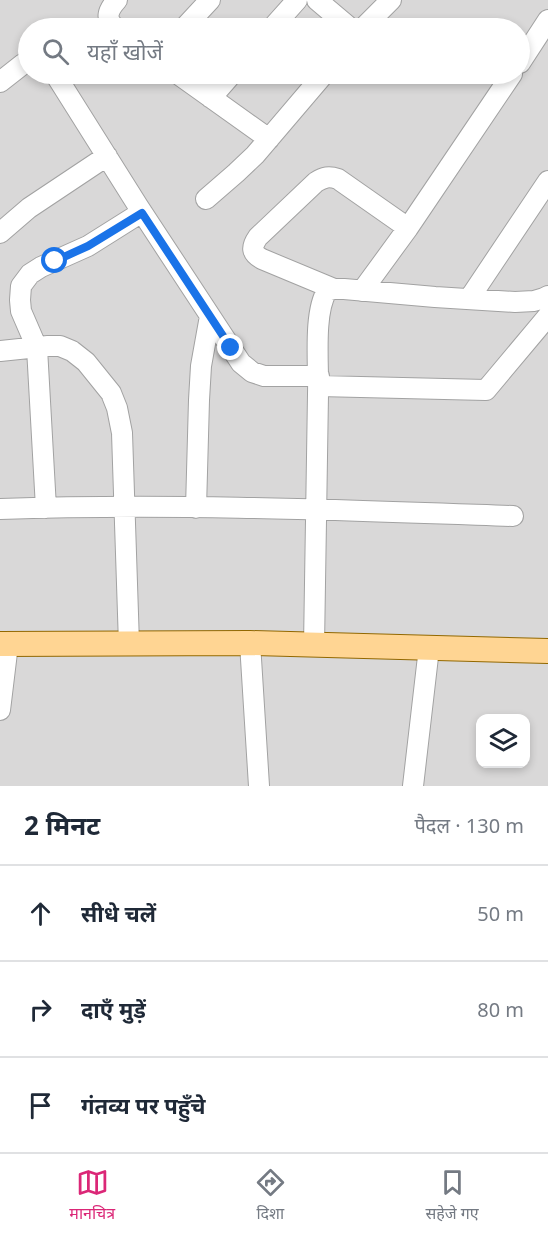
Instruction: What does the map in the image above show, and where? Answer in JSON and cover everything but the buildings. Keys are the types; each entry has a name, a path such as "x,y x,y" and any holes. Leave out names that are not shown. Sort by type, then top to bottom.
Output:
{"main road":[{"path":"4,644 250,643 548,651"}],"street":[{"path":"108,18 112,6 117,0"},
{"path":"193,18 210,0"},
{"path":"281,18 297,0"},
{"path":"317,0 338,18"},
{"path":"373,18 391,0"},
{"path":"530,47 548,20"},
{"path":"0,82 18,68"},
{"path":"60,84 241,363 252,372 264,376 319,381 486,390 547,304 534,301 515,302 334,289 262,259 253,250 253,244 258,237 293,201 323,177 331,176 338,179 408,228"},
{"path":"192,84 269,139"},
{"path":"211,98 223,84"},
{"path":"206,199 236,173 269,139 316,84"},
{"path":"362,291 408,228 505,84"},
{"path":"0,233 29,208 107,156"},
{"path":"469,299 548,181"},
{"path":"45,508 37,348 21,311 21,286 30,274 41,267 88,246 142,213"},
{"path":"314,646 318,330 322,298 327,291 334,289"},
{"path":"196,508 200,377 210,316"},
{"path":"0,351 60,346 72,351 86,362 111,393 117,408 122,433 129,644"},
{"path":"0,509 316,509 513,516"},
{"path":"250,643 259,786"},
{"path":"0,710 4,644"},
{"path":"413,786 429,648"}],"shaded area":[{"path":"0,0 548,0 548,786 0,786"}],"route":[{"path":"55,261 88,246 142,213 231,348"}]}
